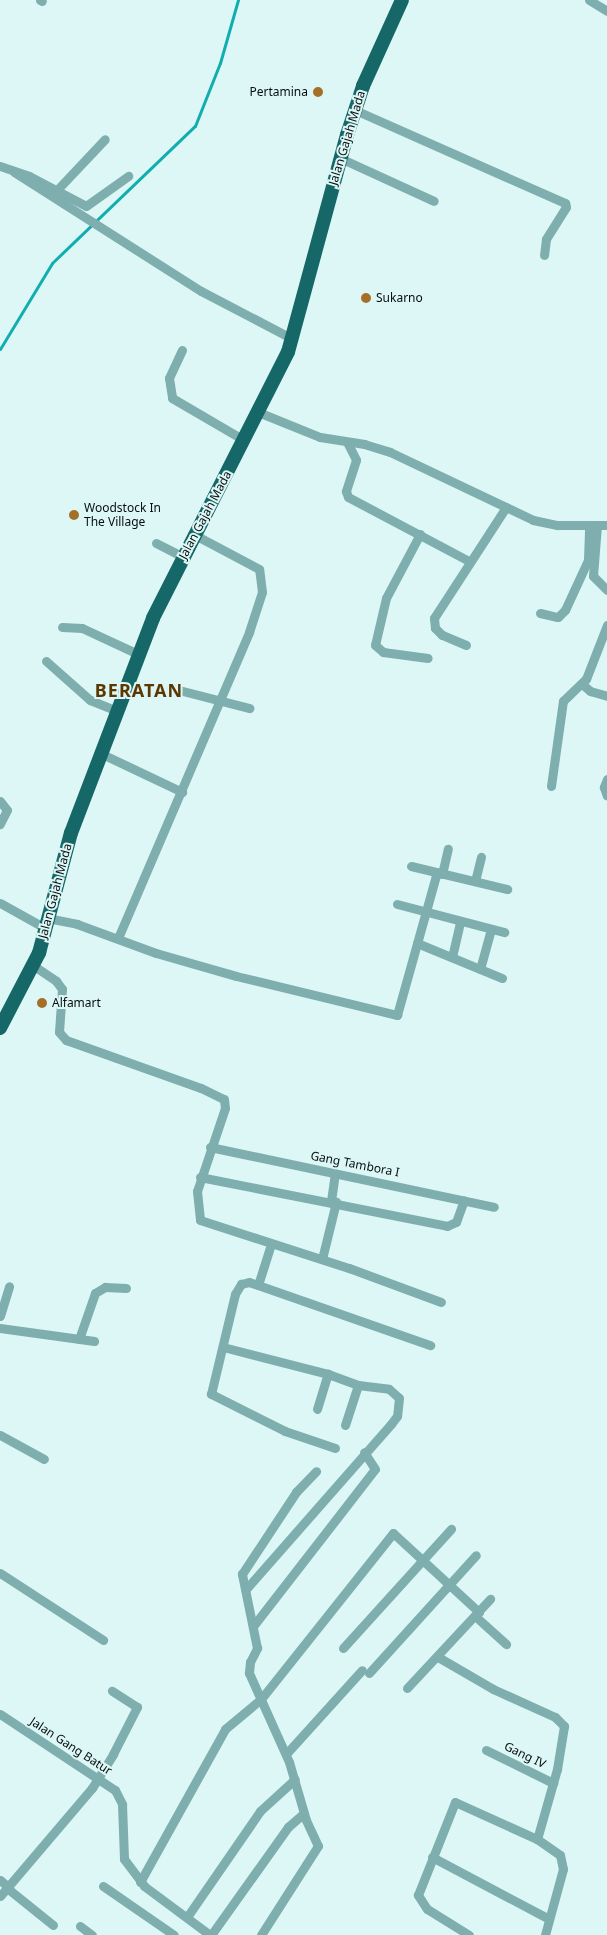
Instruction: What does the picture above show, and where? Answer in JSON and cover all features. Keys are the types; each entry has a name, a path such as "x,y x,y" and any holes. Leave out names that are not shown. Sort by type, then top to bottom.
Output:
{"highway":[{"name":"Jalan Gajah Mada","path":"0,1028 34,966 71,833 138,654 183,557 244,440 293,339 340,158 355,110 402,0"}],"street":[{"path":"589,0 607,11"},
{"path":"355,110 565,203 566,208 546,239 544,255"},
{"path":"56,191 105,139"},
{"path":"340,158 434,201"},
{"path":"0,166 14,172 93,219 201,291 293,339"},
{"path":"14,172 30,176 86,206 128,176"},
{"path":"182,350 169,378 172,398 244,440"},
{"path":"258,412 306,432 390,452 542,522 607,525"},
{"path":"347,442 356,460 346,491 348,497 470,561"},
{"path":"466,645 442,635 434,623 439,609 506,507"},
{"path":"593,525 593,576 607,590"},
{"path":"540,613 558,617 565,610 588,560 593,525"},
{"path":"420,534 386,598 375,645 383,652 428,658"},
{"path":"118,938 182,792 254,619 263,580 255,566 195,535"},
{"path":"156,543 183,557"},
{"path":"551,786 560,710 568,693 582,684 607,625"},
{"path":"62,627 82,628 138,654"},
{"path":"46,661 90,700 117,710"},
{"path":"582,684 590,691 607,696"},
{"path":"171,688 219,702 249,708"},
{"path":"100,753 182,792"},
{"path":"607,779 604,787 607,796"},
{"path":"0,801 7,810 0,824"},
{"path":"0,903 46,923 118,938 156,953 236,976 397,1016 426,912 448,849"},
{"path":"475,881 482,856"},
{"path":"411,866 507,889"},
{"path":"397,904 504,932"},
{"path":"452,957 460,921"},
{"path":"480,969 491,929"},
{"path":"417,943 502,978"},
{"path":"34,966 62,989 58,1030 66,1040 222,1097 225,1108 200,1177 196,1204 200,1220 322,1259 442,1302"},
{"name":"Gang Tambora I","path":"210,1147 494,1206"},
{"path":"322,1259 333,1201 335,1173"},
{"path":"200,1177 333,1201 446,1226 456,1222 464,1200"},
{"path":"258,1285 271,1244"},
{"path":"335,1448 285,1431 211,1394 237,1288 244,1282 258,1285 430,1345"},
{"path":"0,1316 8,1286"},
{"path":"79,1339 95,1294 105,1287 126,1288"},
{"path":"0,1328 94,1342"},
{"path":"223,1347 328,1374 358,1385 389,1389 399,1398 397,1416 392,1424 364,1452 246,1589"},
{"path":"317,1409 328,1374"},
{"path":"345,1424 358,1385"},
{"path":"0,1435 44,1459"},
{"path":"254,1625 376,1470 364,1452"},
{"path":"261,1935 318,1849 304,1813 286,1754 249,1673 250,1662 257,1648 254,1625 242,1574 296,1492 316,1471"},
{"path":"343,1648 451,1529"},
{"path":"304,1813 288,1827 211,1935 140,1882 225,1729 262,1699 393,1533 450,1585 506,1644"},
{"path":"286,1754 450,1585 476,1555"},
{"path":"0,1573 103,1640"},
{"path":"407,1688 438,1657 490,1599"},
{"path":"438,1657 493,1689 560,1720 566,1733 537,1839"},
{"path":"0,1896 98,1779 137,1707 112,1691"},
{"name":"Jalan Gang Batur","path":"0,1714 118,1793 122,1804 122,1856 140,1882"},
{"name":"Gang IV","path":"486,1750 553,1783"},
{"path":"187,1917 260,1811 295,1779"},
{"path":"469,1935 427,1908 420,1900 420,1885 455,1802 537,1839 556,1852 563,1861 544,1935"},
{"path":"432,1857 549,1920"},
{"path":"0,1880 53,1925"},
{"path":"103,1886 174,1935"},
{"path":"80,1926 92,1935"}],"waterway":[{"path":"0,349 52,263 195,126 220,63 238,0"}],"place":[{"name":"Pertamina","path":"318,92"},
{"name":"Sukarno","path":"366,298"},
{"name":"Woodstock In The Village","path":"74,515"},
{"name":"Alfamart","path":"42,1003"}],"district":[{"name":"BERATAN","path":"139,690"}]}
